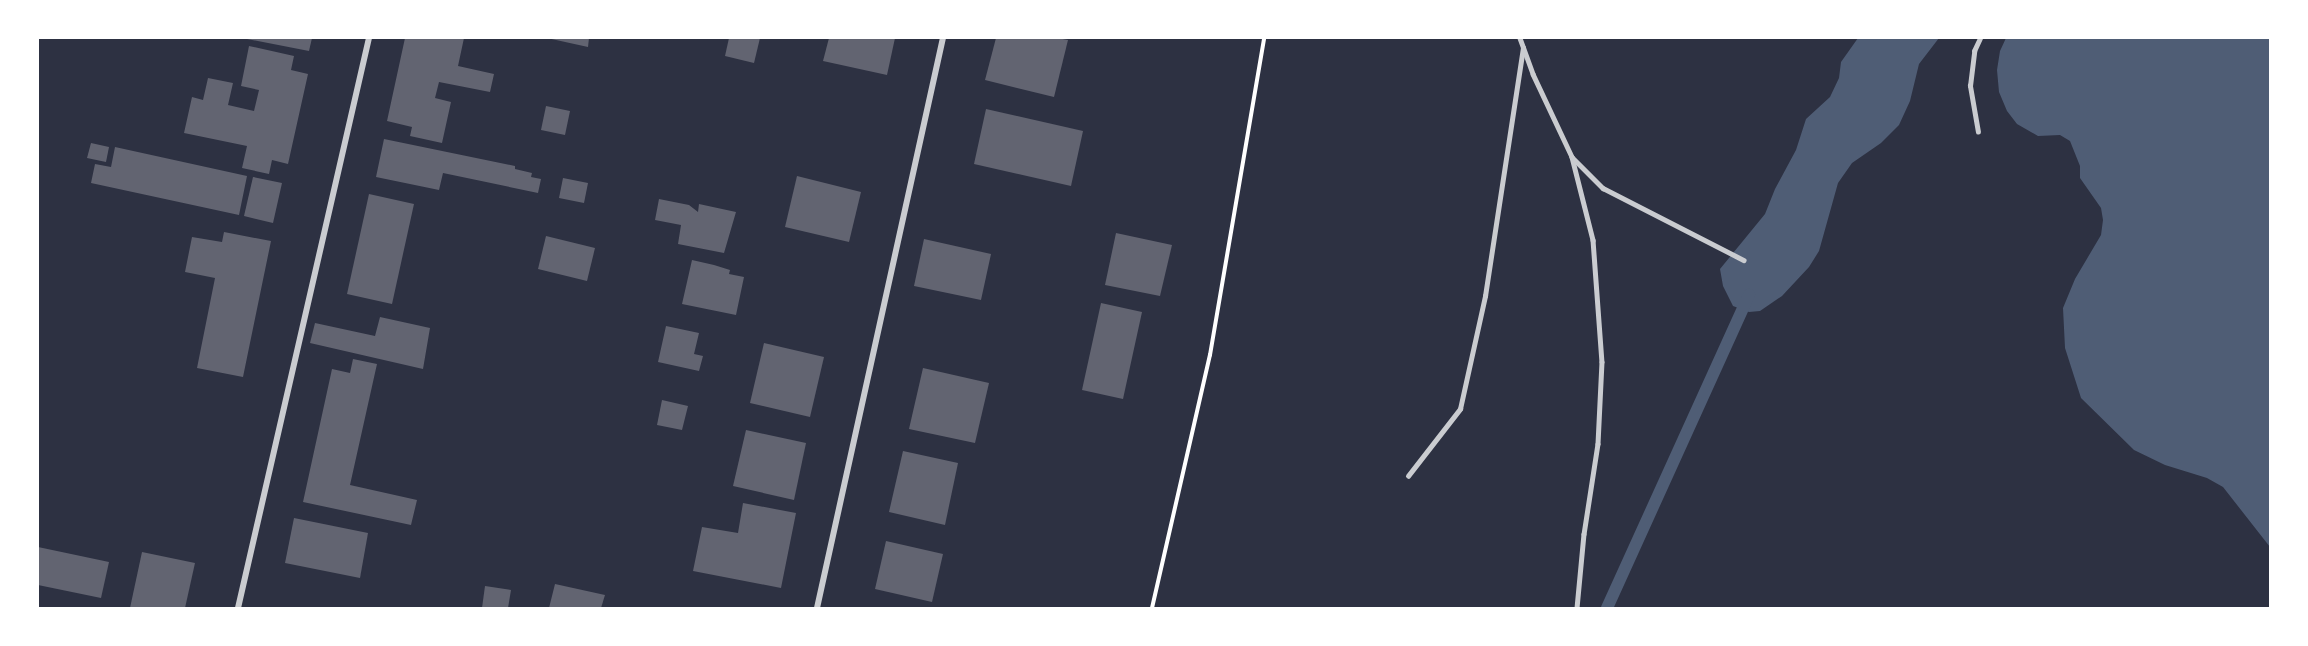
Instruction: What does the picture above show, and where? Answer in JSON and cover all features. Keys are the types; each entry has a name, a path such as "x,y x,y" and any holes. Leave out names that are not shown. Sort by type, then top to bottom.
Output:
{"street":[{"path":"238,609 369,38"},
{"path":"817,609 943,38"}],"lane":[{"path":"1520,38 1572,157 1593,240 1602,362 1598,444 1584,534 1577,609"},
{"path":"1978,132 1970,86 1974,51 1980,38"},
{"path":"1408,476 1460,409 1485,296 1523,48"},
{"path":"1572,157 1603,188 1744,260"}],"path":[{"path":"1152,609 1210,355 1264,38"}],"water":[{"path":"1858,38 1939,38 1919,64 1910,101 1899,125 1881,143 1852,163 1838,183 1819,251 1809,267 1782,296 1760,311 1749,312 1733,306 1723,286 1720,269 1765,214 1775,189 1796,150 1806,119 1830,97 1839,78 1841,62"},
{"path":"2006,38 2270,38 2270,547 2223,487 2207,478 2165,465 2134,450 2081,398 2065,348 2063,308 2075,279 2101,235 2103,220 2101,208 2080,178 2080,166 2070,141 2060,135 2038,136 2017,124 2007,111 1999,92 1997,70 2000,51"}],"building":[{"path":"242,38 312,38 309,51"},
{"path":"405,38 464,38 458,66 494,74 490,92 439,82 435,98 451,102 442,143 410,136 412,127 387,121"},
{"path":"547,38 589,38 588,47"},
{"path":"729,38 760,38 754,63 725,56"},
{"path":"829,38 895,38 887,75 823,61"},
{"path":"996,38 1068,40 1054,97 985,80"},
{"path":"249,46 294,56 291,70 308,74 288,164 272,160 269,174 242,168 247,146 184,133 192,97 203,100 208,78 233,83 228,105 254,111 259,90 241,86"},
{"path":"546,106 570,111 565,135 541,130"},
{"path":"986,109 1083,131 1071,186 974,164"},
{"path":"384,139 515,166 515,169 532,173 531,177 541,179 538,193 443,173 439,190 376,177"},
{"path":"91,143 109,147 106,162 87,158"},
{"path":"115,147 247,176 239,215 91,183 95,164 111,167"},
{"path":"797,176 861,192 849,242 785,227"},
{"path":"253,177 282,183 273,223 244,216"},
{"path":"563,178 588,183 584,203 559,198"},
{"path":"369,194 414,204 392,304 347,294"},
{"path":"659,199 689,205 698,212 699,204 736,212 724,253 678,244 681,225 655,220"},
{"path":"224,232 271,241 243,377 197,368 215,278 185,272 192,237 222,242"},
{"path":"1116,233 1172,245 1160,296 1105,285"},
{"path":"546,236 595,248 587,281 538,269"},
{"path":"924,239 991,254 981,300 914,286"},
{"path":"692,260 730,270 729,274 744,277 736,315 682,304"},
{"path":"1101,303 1142,312 1123,399 1082,390"},
{"path":"380,317 430,328 423,369 310,343 315,323 375,336"},
{"path":"666,326 699,333 694,354 703,356 699,371 658,362"},
{"path":"764,343 824,357 810,417 750,403"},
{"path":"353,359 377,364 350,485 417,500 411,525 303,502 332,369 350,373"},
{"path":"923,368 989,383 975,443 909,429"},
{"path":"662,400 688,406 682,430 657,425"},
{"path":"746,430 806,443 794,500 733,486"},
{"path":"903,451 958,463 945,525 889,512"},
{"path":"743,503 796,513 781,588 693,571 702,527 738,533"},
{"path":"294,518 368,533 360,578 285,563"},
{"path":"886,541 943,554 932,602 875,589"},
{"path":"38,547 109,562 101,598 38,585"},
{"path":"142,552 195,563 185,608 130,608"},
{"path":"555,584 605,595 601,608 549,608"},
{"path":"485,586 511,590 508,608 482,608"}],"waterway":[{"path":"1607,608 1749,295"}]}
